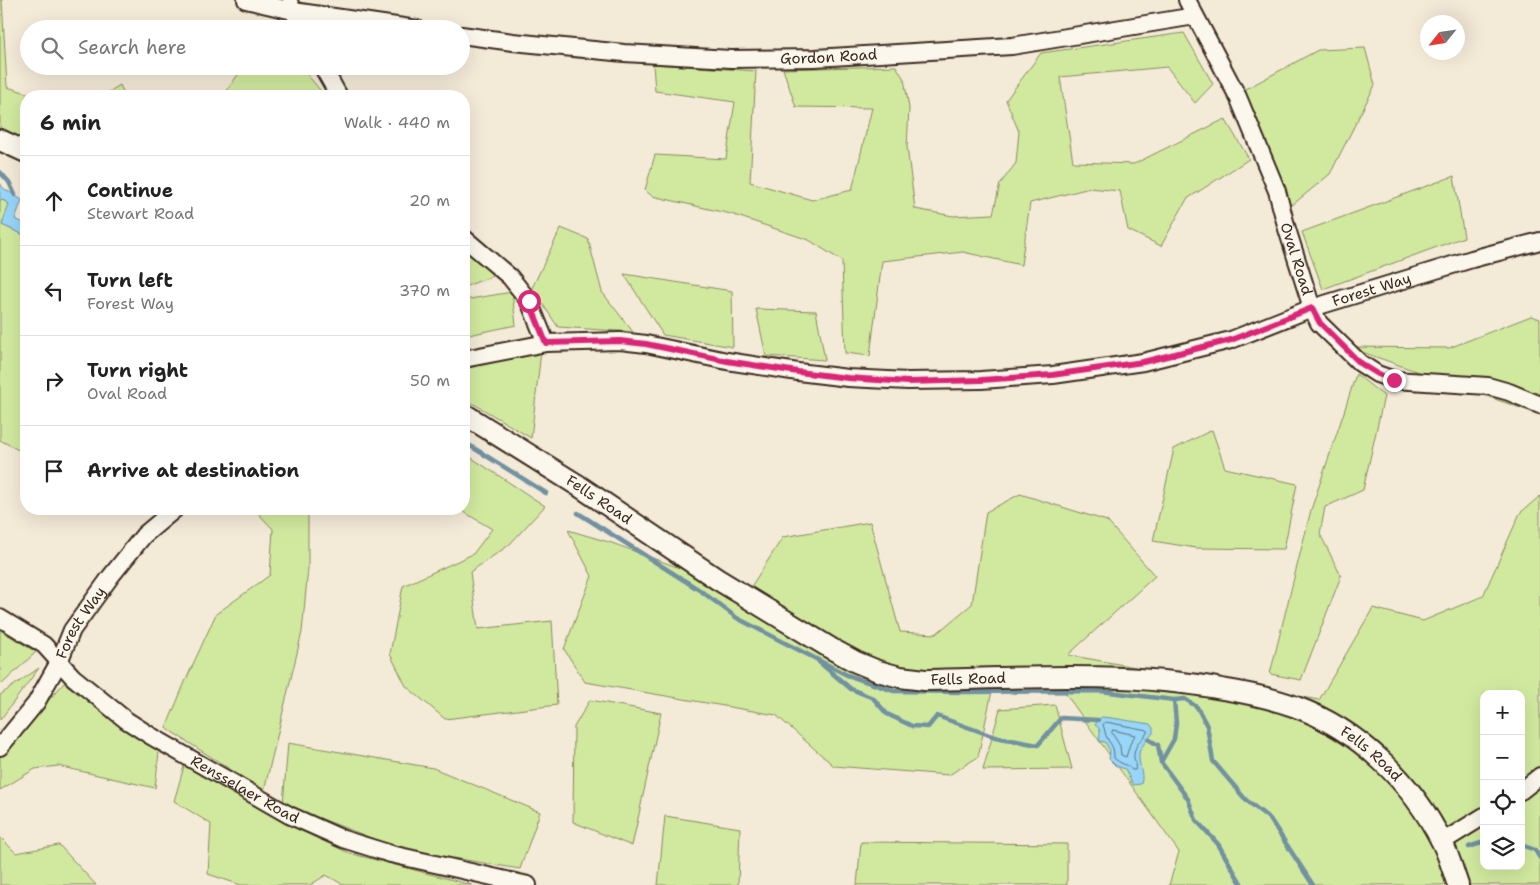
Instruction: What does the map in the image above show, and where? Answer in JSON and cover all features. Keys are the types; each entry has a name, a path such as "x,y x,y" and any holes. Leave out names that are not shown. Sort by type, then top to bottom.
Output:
{"street":[{"path":"246,0 368,20"},
{"name":"Oval Road","path":"1187,0 1238,97 1277,191 1312,308 1320,323 1360,363 1378,374 1394,380 1488,386 1509,392 1540,405"},
{"path":"291,6 298,20"},
{"name":"Gordon Road","path":"470,36 624,53 731,58 816,58 1012,46 1195,16"},
{"path":"327,75 336,90"},
{"path":"0,140 20,149"},
{"name":"Forest Way","path":"470,358 546,343 620,341 671,349 727,361 848,378 908,382 981,380 1052,375 1143,362 1231,340 1312,308 1472,259 1540,241"},
{"path":"470,243 510,277 529,301 546,343"},
{"name":"Fells Road","path":"470,418 579,486 717,578 856,662 900,677 925,680 1095,676 1150,679 1202,685 1270,698 1297,707 1324,720 1350,736 1374,754 1396,775 1414,798 1442,842 1458,885"},
{"name":"Forest Way","path":"0,747 36,703 59,662 72,630 111,576 144,535 168,515"},
{"name":"Rensselaer Road","path":"0,618 44,645 74,677 126,720 159,741 289,815 343,839 391,854 528,885"},
{"path":"1525,788 1540,776"},
{"path":"1442,842 1480,818"}],"green space":[{"path":"0,0 2,0 7,87 20,91 20,138 0,128"},
{"path":"1184,33 1213,84 1195,103 1167,67 1060,77 1073,162 1134,164 1225,119 1249,159 1187,199 1161,246 1128,230 1120,191 1090,188 1030,203 1021,265 963,252 882,261 870,356 845,353 842,261 809,240 731,214 652,196 645,190 655,155 726,159 735,102 655,91 653,64 756,71 750,182 812,200 852,190 872,108 796,107 783,69 896,66 904,79 909,108 907,147 915,209 953,216 993,214 1000,184 1016,163 1019,132 1006,100 1041,53"},
{"path":"1365,48 1375,85 1330,174 1291,206 1244,90 1318,50"},
{"path":"238,75 308,75 320,90 227,90"},
{"path":"120,85 122,90 112,90"},
{"path":"1454,176 1464,237 1323,289 1302,232"},
{"path":"1,199 9,204 2,225 20,233 20,451 0,440"},
{"path":"561,228 588,239 602,292 633,332 558,327 532,288"},
{"path":"470,253 495,275 470,285"},
{"path":"624,274 732,291 733,347 663,335"},
{"path":"512,292 516,325 470,335 470,299"},
{"path":"756,309 816,311 825,360 766,356"},
{"path":"1531,316 1540,319 1540,415 1348,347 1449,348"},
{"path":"541,351 531,438 470,402 470,368"},
{"path":"1356,374 1384,396 1363,490 1325,507 1320,534 1341,576 1301,680 1270,674 1311,510"},
{"path":"1212,430 1225,468 1297,484 1284,549 1196,548 1153,541 1174,449"},
{"path":"470,457 545,506 509,545 470,572 478,629 552,621 557,705 445,719 406,686 390,654 403,586 473,554 492,529 469,515"},
{"path":"1020,494 1107,521 1155,576 1068,655 1319,700 1373,608 1423,621 1483,596 1520,513 1540,496 1540,885 1169,885 1179,852 1053,676 995,677 978,757 949,775 834,766 776,715 585,682 564,649 592,576 568,530 612,543 747,593 783,537 870,522 900,632 936,634 972,604 986,512"},
{"path":"260,515 308,515 308,568 302,632 264,791 166,728 216,614 270,575 273,529"},
{"path":"0,630 36,652 2,684 0,683"},
{"path":"39,668 0,720 0,695"},
{"path":"64,683 159,752 155,788 58,766 35,769 0,790 0,755"},
{"path":"590,700 661,713 632,846 573,822 574,727"},
{"path":"1055,705 1072,769 983,770 1000,709"},
{"path":"288,743 433,768 540,812 520,869 400,849 283,804"},
{"path":"185,763 298,829 349,853 472,885 344,885 326,875 310,885 241,885 208,874 211,824 174,801"},
{"path":"665,816 740,828 738,885 658,885"},
{"path":"0,837 16,853 59,845 96,885 0,885"},
{"path":"861,842 1067,844 1067,885 857,885"}],"water":[{"path":"0,183 3,188 20,199 20,205 15,219 20,221 20,233 2,225 9,204 2,199 0,201"},
{"path":"1102,717 1150,724 1153,728 1153,733 1141,748 1139,754 1142,776 1141,784 1133,785 1125,769 1116,766 1109,759 1110,751 1105,742 1099,741 1100,730 1095,725"}],"waterway":[{"path":"0,172 9,182 15,195"},
{"path":"470,446 546,493"},
{"path":"578,513 701,591 737,618 847,675 894,691 1101,691 1174,700 1176,723 1174,739 1161,762 1188,799 1196,820 1218,844 1242,885"},
{"path":"819,662 851,689 873,698 887,714 912,726 928,727 937,716 995,737 1038,745 1061,718 1098,720"},
{"path":"1174,700 1185,699 1197,707 1207,726 1213,761 1246,800 1270,819 1313,885"},
{"path":"1148,739 1158,745 1161,762"},
{"path":"1469,847 1480,843"},
{"path":"1525,846 1535,850 1540,858"}],"route":[{"path":"529,301 546,343 620,341 646,344 727,361 798,372 908,382 981,380 1052,375 1143,362 1231,340 1312,308 1320,323 1360,363 1378,374 1394,380"}]}
